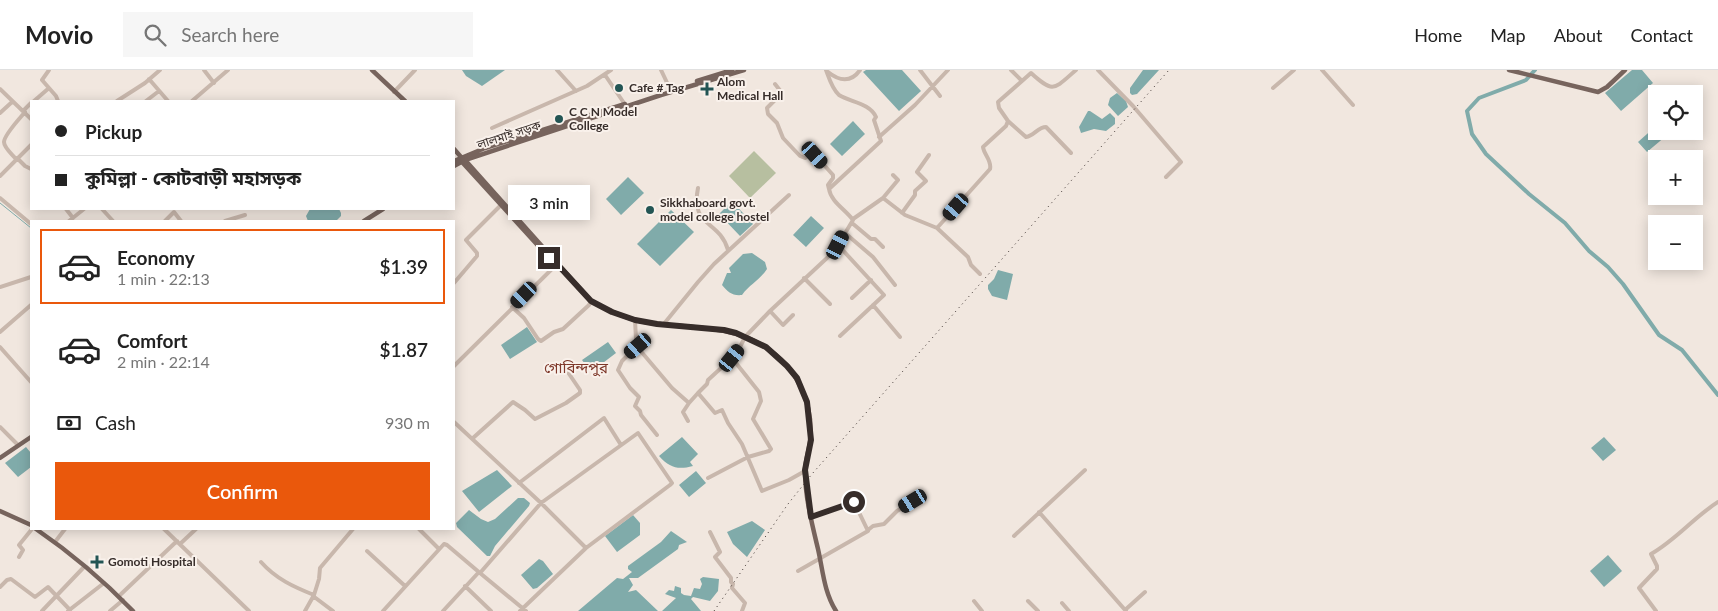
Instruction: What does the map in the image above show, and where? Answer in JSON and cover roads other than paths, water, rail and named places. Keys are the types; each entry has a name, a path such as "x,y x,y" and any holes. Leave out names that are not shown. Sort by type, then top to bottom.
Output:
{"main road":[{"path":"372,70 404,100"},
{"name":"লালমাই সড়ক","path":"625,105 732,70"},
{"name":"লালমাই সড়ক","path":"459,159 625,105 744,70"},
{"path":"1512,71 1598,92 1607,87 1625,70"},
{"path":"459,159 501,205 507,209"},
{"path":"459,159 551,255 591,301 612,312 635,320 663,325 724,330 745,337 766,347 797,378 807,402 810,426 811,440 805,470 811,517 826,592 836,611"},
{"path":"366,220 381,210"},
{"path":"0,458 30,438"},
{"path":"1,512 30,526"},
{"path":"37,530 84,566 119,596 133,611"}],"street":[{"path":"50,70 42,80 58,100"},
{"path":"124,100 160,70"},
{"path":"204,70 214,83"},
{"path":"193,100 228,70"},
{"path":"394,92 415,70"},
{"path":"557,70 576,91"},
{"path":"492,128 576,91 611,70"},
{"path":"661,70 670,89"},
{"path":"826,70 837,79 845,80 852,78 860,70"},
{"path":"826,70 838,94 859,102 876,115 874,120 880,142 829,189"},
{"path":"920,70 940,96"},
{"path":"879,136 915,105 948,70"},
{"path":"1011,70 1022,81"},
{"path":"1071,153 1046,127 1040,128 1029,137 1026,137 1008,121 999,108 998,102 1032,72 1047,87 1052,88 1058,86 1076,70"},
{"path":"1098,70 1133,106 1181,162 1166,177"},
{"path":"1273,88 1294,70"},
{"path":"1322,70 1354,105"},
{"path":"605,75 625,105"},
{"path":"150,79 167,100"},
{"path":"775,84 782,93 766,108 768,114 777,123 783,138 800,156 805,158 810,154 815,155 833,175 828,185 829,192 852,221 871,239 875,239 883,247"},
{"path":"35,100 50,88"},
{"path":"0,90 30,118"},
{"path":"147,100 159,91"},
{"path":"0,113 12,102"},
{"path":"30,104 10,129 4,141 4,144 17,159 30,168"},
{"path":"937,228 990,168 991,163 983,147 1006,126 1008,121"},
{"path":"0,176 30,146"},
{"path":"902,213 915,195 915,191 926,181 917,172 929,155"},
{"path":"688,421 683,412 707,384 708,380 732,358 739,350 745,337 770,310 838,245 852,221 883,198 898,180 893,175"},
{"path":"698,188 696,208 700,215 722,237 728,250"},
{"path":"663,325 698,282 728,250 789,195"},
{"path":"0,198 30,223"},
{"path":"883,198 902,213 937,228 968,258 971,265 980,274"},
{"path":"455,282 477,256 477,253 466,240 501,205"},
{"path":"67,210 74,218"},
{"path":"71,220 83,210"},
{"path":"103,210 112,220"},
{"path":"165,220 174,212 180,220"},
{"path":"228,220 246,215"},
{"path":"845,233 873,257 895,285"},
{"path":"838,245 884,294 840,336"},
{"path":"455,365 557,264"},
{"path":"0,287 30,277"},
{"path":"804,278 830,304"},
{"path":"852,298 871,280"},
{"path":"512,307 532,327 541,341 554,332 564,329 591,301"},
{"path":"873,305 900,337"},
{"path":"0,332 30,306"},
{"path":"770,310 783,324 794,315"},
{"path":"635,320 638,346 672,388 689,403"},
{"path":"638,346 622,361 618,370 630,388 639,397 635,406 640,415 657,435"},
{"path":"0,347 30,381"},
{"path":"708,478 748,457 769,451 770,446 753,419 761,401 759,392 732,358"},
{"path":"472,438 513,402 535,419 566,403 580,393 580,390 563,365"},
{"path":"698,393 715,413 722,410 748,457 762,491 790,480 805,470"},
{"path":"518,483 604,418 621,445"},
{"path":"455,423 586,548"},
{"path":"0,427 18,445"},
{"path":"383,611 444,544 480,572 523,610 586,548 672,483 638,434 541,503 480,572 444,611"},
{"path":"1014,536 1084,470"},
{"path":"798,571 865,533 873,526 884,524 897,511 913,501"},
{"path":"811,517 854,502 868,530"},
{"path":"1656,611 1639,588 1658,567 1651,554 1669,543 1703,512 1718,502"},
{"path":"1039,512 1126,610 1144,592"},
{"path":"18,557 24,550 20,544 30,529"},
{"path":"55,542 65,530"},
{"path":"165,530 249,611"},
{"path":"119,596 178,542 195,530"},
{"path":"305,611 314,596 320,568 352,530"},
{"path":"420,530 440,549"},
{"path":"710,532 720,552 716,557 732,578 732,588 745,603 742,611"},
{"path":"366,551 405,586"},
{"path":"262,562 276,576 289,585 314,596 333,611"},
{"path":"42,611 84,566"},
{"path":"0,587 9,579 35,597 48,587 69,610 104,583"},
{"path":"466,586 491,611"},
{"path":"110,611 123,600"},
{"path":"974,601 982,611"},
{"path":"1028,601 1038,611"},
{"path":"1062,603 1070,611"}],"water":[{"path":"462,70 505,70 482,86 466,76"},
{"path":"866,70 902,70 921,91 899,111 863,72"},
{"path":"1143,70 1159,70 1137,94 1132,95 1130,88"},
{"path":"1632,70 1642,70 1653,83 1648,85 1648,87 1621,111 1605,93"},
{"path":"1117,93 1126,101 1128,107 1118,116 1108,105 1110,98"},
{"path":"1088,111 1102,119 1110,113 1115,118 1115,124 1106,131 1094,129 1081,133 1079,127"},
{"path":"853,121 865,134 842,156 830,144"},
{"path":"1648,133 1648,140 1661,140 1647,152 1638,142"},
{"path":"628,177 644,193 621,215 606,199"},
{"path":"732,201 753,224 740,236 719,214"},
{"path":"309,210 340,210 341,213 337,220 308,220 306,216"},
{"path":"671,210 694,232 660,266 637,244"},
{"path":"811,216 824,228 806,247 793,235"},
{"path":"752,253 765,262 767,269 742,295 736,295 726,290 722,285 727,273 731,273 729,268 743,254"},
{"path":"998,270 1013,274 1007,300 992,296 988,289 988,285 994,279"},
{"path":"527,327 537,342 510,359 501,345"},
{"path":"608,342 616,353 591,372 582,360"},
{"path":"682,437 698,454 690,462 693,466 674,467 659,456"},
{"path":"1604,437 1616,450 1603,461 1591,448"},
{"path":"26,447 30,452 30,468 18,477 5,463"},
{"path":"497,470 512,486 479,512 462,491"},
{"path":"696,471 706,483 689,497 679,485"},
{"path":"518,498 524,498 530,503 529,506 495,546 490,556 487,556 457,527 456,523 469,510 488,522 495,519"},
{"path":"633,515 640,523 640,535 617,552 605,536"},
{"path":"752,521 765,530 747,557 733,544 727,532"},
{"path":"671,531 687,542 679,545 678,549 638,578 629,578 633,585 628,592 636,590 658,611 578,611 617,578 623,579 632,572 628,569 628,566 661,542"},
{"path":"1608,555 1622,571 1604,587 1590,571"},
{"path":"539,559 543,561 553,574 537,588 533,589 521,575"},
{"path":"703,577 719,579 718,591 710,601 693,597 691,599 701,611 662,611 676,598 665,594 669,590 674,591 675,586 681,588 681,593 684,595 691,596 694,588 700,589 702,584 700,579"}],"waterway":[{"path":"1535,70 1526,80 1479,98 1467,111 1472,134 1486,154 1529,194 1565,223 1589,251 1608,267 1623,284 1659,335 1682,350 1718,395"},
{"path":"0,203 30,227"}],"railway":[{"path":"714,611 788,504 812,474 1169,70"}],"place":[{"name":"Cafe # Tag","path":"619,88"},
{"name":"Alom Medical Hall","path":"707,89"},
{"name":"C C N Model College","path":"559,119"},
{"name":"Sikkhaboard govt. model college hostel","path":"650,210"},
{"name":"Gomoti Hospital","path":"97,562"}],"district":[{"name":"গোবিন্দপুর","path":"576,368"}]}
